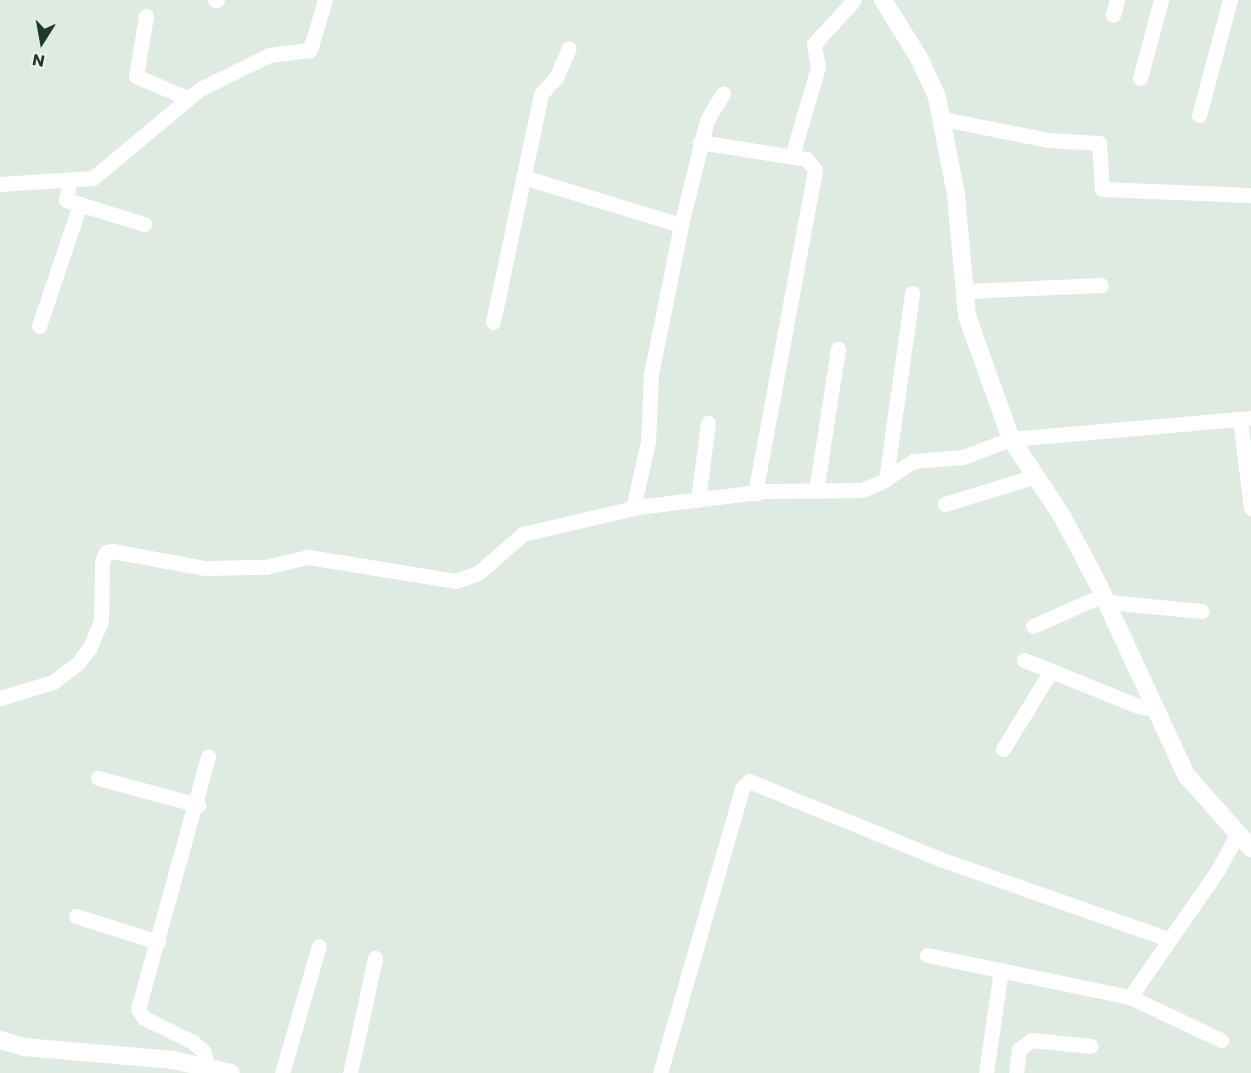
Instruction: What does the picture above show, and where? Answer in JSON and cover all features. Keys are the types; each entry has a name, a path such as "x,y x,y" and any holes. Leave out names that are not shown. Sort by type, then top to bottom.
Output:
{"street":[{"path":"0,184 69,182 93,178 187,98 270,56 310,50 325,0"},
{"path":"792,156 818,67 814,44 854,0"},
{"path":"883,0 919,58 943,119 956,195 967,315 1011,439 1062,516 1105,598 1186,775 1247,841 1218,870 1130,997"},
{"path":"1140,78 1161,0"},
{"path":"1199,115 1230,0"},
{"path":"146,16 136,76 187,98"},
{"path":"493,322 541,94 557,76 569,48"},
{"path":"633,508 648,442 651,374 681,225 707,120 723,93"},
{"path":"943,119 1048,140 1099,143 1102,189 1251,195"},
{"path":"700,142 806,159 815,170 754,493"},
{"path":"523,177 681,225"},
{"path":"69,182 66,200 144,224"},
{"path":"39,326 80,204"},
{"path":"965,291 1101,285"},
{"path":"886,479 912,293"},
{"path":"816,491 838,349"},
{"path":"0,698 53,682 78,663 90,647 101,621 102,561 106,552 205,568 265,567 308,557 456,581 478,573 523,534 633,508 754,493 862,490 886,479 913,461 963,457 1011,439 1245,419 1251,508"},
{"path":"698,500 708,423"},
{"path":"945,504 1036,476"},
{"path":"1033,626 1105,598 1202,611"},
{"path":"1024,660 1155,709"},
{"path":"1003,749 1051,671"},
{"path":"207,1070 202,1051 193,1042 144,1018 138,1009 198,804 208,758"},
{"path":"98,778 198,804"},
{"path":"660,1073 742,788 749,781 950,862 1169,939"},
{"path":"76,916 158,942"},
{"path":"282,1073 319,946"},
{"path":"927,955 1130,997 1221,1040"},
{"path":"350,1073 375,958"},
{"path":"986,1073 1001,970"},
{"path":"0,1040 24,1047 173,1060 207,1070 231,1073"},
{"path":"1016,1073 1019,1049 1032,1040 1091,1046"}]}
